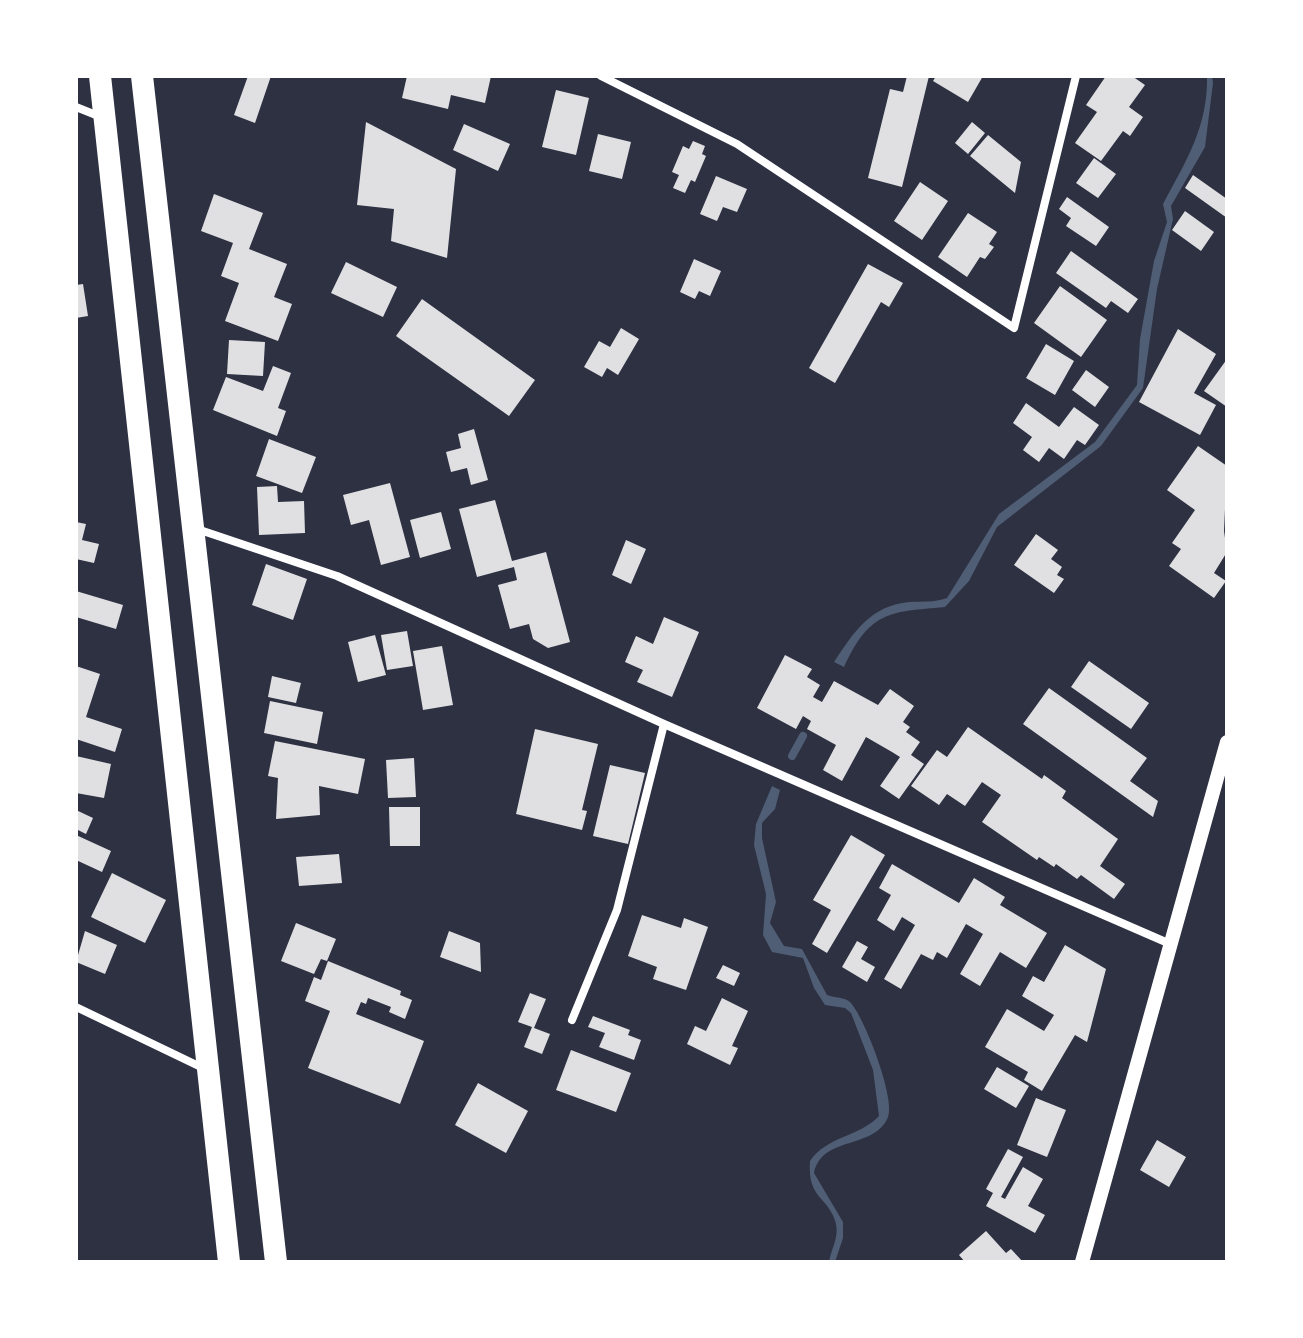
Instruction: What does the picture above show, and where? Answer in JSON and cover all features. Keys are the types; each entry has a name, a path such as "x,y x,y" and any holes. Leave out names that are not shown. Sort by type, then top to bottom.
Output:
{"highway":[{"path":"100,76 229,1262"},
{"path":"142,76 276,1262"}],"street":[{"path":"601,76 737,144 1014,328 1076,76"},
{"path":"76,107 105,118"},
{"path":"192,527 337,576 664,724 1168,943"},
{"path":"572,1020 617,910 664,724"},
{"path":"1082,1262 1168,943 1227,742"},
{"path":"76,1007 209,1070"}],"water":[{"path":"1207,76 1212,76 1213,83 1205,147 1171,206 1173,219 1157,289 1143,388 1101,446 997,527 969,581 945,607 895,613 883,618 863,635 844,667 834,662 856,631 873,615 895,604 947,598 999,514 1095,442 1137,385 1140,339 1154,261 1167,222 1163,204 1200,128"},
{"path":"772,786 780,790 775,809 762,823 762,838 776,902 770,923 784,946 802,949 827,995 848,1000 856,1010 877,1058 889,1107 888,1117 881,1127 872,1134 827,1153 814,1173 843,1222 843,1238 835,1262 829,1262 836,1239 836,1224 829,1208 815,1191 810,1161 825,1146 879,1116 873,1070 851,1013 845,1008 825,1005 814,988 803,958 772,952 763,935 766,894 754,845 756,824"}],"building":[{"path":"248,76 271,76 255,123 234,115"},
{"path":"407,76 491,76 485,103 451,95 448,109 402,98"},
{"path":"907,76 929,76 902,187 868,178 890,89 903,92"},
{"path":"936,76 983,76 968,102 933,81"},
{"path":"1106,76 1132,76 1145,85 1129,107 1143,117 1130,136 1123,131 1101,161 1075,143 1097,112 1086,105"},
{"path":"556,90 589,98 576,155 542,147"},
{"path":"366,122 456,169 447,258 391,241 394,209 357,205"},
{"path":"972,122 985,133 968,154 955,143"},
{"path":"464,124 510,144 498,171 453,150"},
{"path":"598,134 631,142 622,179 589,171"},
{"path":"988,135 1021,162 1015,193 970,156"},
{"path":"693,141 705,146 702,154 706,156 695,182 691,180 685,193 673,188 679,175 672,172 683,146 689,149"},
{"path":"1094,158 1116,174 1098,198 1076,183"},
{"path":"1193,175 1227,199 1227,218 1185,188"},
{"path":"716,176 747,189 737,212 723,207 717,221 700,214"},
{"path":"920,182 948,201 922,240 894,221"},
{"path":"214,194 263,213 249,249 287,264 274,297 292,304 278,341 225,321 239,283 221,276 233,243 201,231"},
{"path":"1067,197 1109,227 1096,246 1066,226 1071,218 1059,209"},
{"path":"1185,211 1214,232 1201,251 1172,230"},
{"path":"968,213 997,232 989,244 994,247 985,259 980,257 967,277 938,257"},
{"path":"1071,251 1138,299 1128,313 1111,301 1106,308 1056,273"},
{"path":"694,259 721,271 710,296 699,291 695,299 680,292"},
{"path":"346,262 397,287 383,317 331,293"},
{"path":"868,264 903,283 889,307 881,302 835,383 809,368"},
{"path":"83,284 88,316 76,318 76,285"},
{"path":"1060,286 1107,320 1081,357 1034,323"},
{"path":"422,299 535,380 509,416 396,336"},
{"path":"621,328 639,339 618,375 607,368 602,377 584,367 599,341 610,347"},
{"path":"1178,329 1216,354 1194,393 1216,405 1200,435 1139,402"},
{"path":"229,340 265,342 263,376 227,374"},
{"path":"1046,344 1074,361 1055,395 1026,378"},
{"path":"1227,359 1227,407 1204,391"},
{"path":"273,366 291,373 278,408 286,411 277,436 213,410 226,377 263,391"},
{"path":"1086,370 1109,387 1095,407 1072,390"},
{"path":"1026,403 1059,427 1074,407 1099,425 1085,445 1077,440 1064,459 1049,448 1039,462 1023,450 1032,437 1013,423"},
{"path":"474,429 488,480 471,485 467,468 451,472 446,452 461,448 458,434"},
{"path":"269,439 316,457 302,493 256,476"},
{"path":"1198,446 1227,466 1224,531 1227,552 1214,573 1226,581 1214,598 1169,566 1181,549 1172,543 1195,510 1167,490"},
{"path":"390,483 410,557 381,565 369,520 351,525 343,495"},
{"path":"277,486 278,502 304,501 305,533 259,535 257,487"},
{"path":"495,500 512,561 546,552 570,642 548,648 533,639 529,624 510,629 498,585 517,580 514,567 477,577 459,509"},
{"path":"441,512 451,549 420,558 410,520"},
{"path":"76,522 86,524 82,540 99,544 94,563 76,559"},
{"path":"1036,534 1058,550 1051,559 1062,567 1057,575 1064,579 1054,593 1014,565"},
{"path":"626,540 646,549 631,584 612,575"},
{"path":"266,564 307,579 293,620 252,605"},
{"path":"76,591 123,605 116,629 76,617"},
{"path":"664,617 699,632 672,697 637,682 643,670 625,662 636,636 653,644"},
{"path":"407,631 413,666 387,670 381,635"},
{"path":"375,635 386,675 358,682 348,642"},
{"path":"442,646 453,705 423,710 413,651"},
{"path":"785,655 812,669 807,677 820,685 813,697 822,702 834,681 878,705 890,689 914,706 903,722 910,727 906,732 920,742 911,755 924,764 899,799 880,786 900,757 866,737 842,781 823,770 836,745 807,729 811,721 803,716 796,729 757,708"},
{"path":"1089,661 1149,703 1131,729 1071,687"},
{"path":"76,666 100,674 86,717 122,729 115,752 76,739"},
{"path":"272,676 301,683 296,703 268,697"},
{"path":"1049,688 1147,758 1130,781 1158,801 1153,817 1023,724"},
{"path":"270,701 323,712 317,744 264,733"},
{"path":"968,727 1042,779 1044,775 1066,791 1062,798 1118,839 1100,866 1125,884 1114,899 1081,875 1077,879 1056,864 1054,867 1039,857 1037,860 982,822 1001,795 982,782 965,806 947,794 939,805 911,786 937,750 947,757"},
{"path":"535,729 598,744 582,810 587,811 582,830 516,814"},
{"path":"275,741 365,759 358,794 319,786 320,815 276,819 278,778 268,776"},
{"path":"76,756 111,764 104,798 76,793"},
{"path":"414,758 416,797 388,798 386,760"},
{"path":"610,765 645,773 628,844 593,836"},
{"path":"389,807 420,807 420,846 390,846"},
{"path":"76,810 93,818 86,834 76,829"},
{"path":"76,835 111,851 102,872 76,860"},
{"path":"851,835 885,855 827,953 812,944 831,910 813,900"},
{"path":"339,854 342,883 299,886 296,857"},
{"path":"892,864 959,903 974,878 1005,897 1000,905 1047,933 1026,968 1000,952 980,986 960,974 983,934 966,924 947,958 937,952 933,960 921,954 901,989 884,979 915,925 902,917 894,931 877,920 891,895 879,888"},
{"path":"112,873 166,900 145,943 91,917"},
{"path":"642,915 681,928 684,918 708,927 686,990 653,979 657,967 628,956"},
{"path":"296,923 336,939 327,961 321,959 314,974 281,961"},
{"path":"85,931 117,945 105,974 76,962"},
{"path":"449,931 480,943 481,972 440,957"},
{"path":"857,941 868,947 861,959 875,967 867,982 842,967"},
{"path":"1065,945 1106,969 1087,1042 1075,1035 1042,1091 1024,1080 1028,1072 985,1047 1007,1009 1044,1031 1054,1015 1022,996 1033,976 1044,982"},
{"path":"328,961 401,991 400,995 412,1000 405,1019 389,1012 391,1007 368,998 366,1004 361,1002 356,1014 424,1041 400,1104 308,1068 330,1011 305,1001 314,977 321,980"},
{"path":"723,965 740,973 734,986 716,978"},
{"path":"530,993 546,999 534,1028 550,1034 542,1054 524,1047 532,1027 518,1022"},
{"path":"722,998 748,1011 732,1046 738,1048 730,1065 687,1044 695,1026 706,1031"},
{"path":"593,1016 630,1030 628,1035 641,1040 634,1060 599,1047 605,1033 588,1027"},
{"path":"571,1050 631,1073 616,1112 556,1090"},
{"path":"997,1067 1029,1086 1016,1108 984,1089"},
{"path":"478,1083 528,1111 506,1153 455,1125"},
{"path":"1036,1098 1066,1110 1047,1157 1017,1145"},
{"path":"1157,1140 1186,1157 1169,1187 1140,1170"},
{"path":"1008,1149 1023,1157 1001,1197 1005,1199 1023,1167 1043,1179 1028,1206 1045,1215 1035,1233 986,1206 993,1193 986,1189"},
{"path":"986,1231 1006,1253 1011,1249 1023,1262 965,1262 959,1255"}],"waterway":[{"path":"792,756 803,736"}]}
